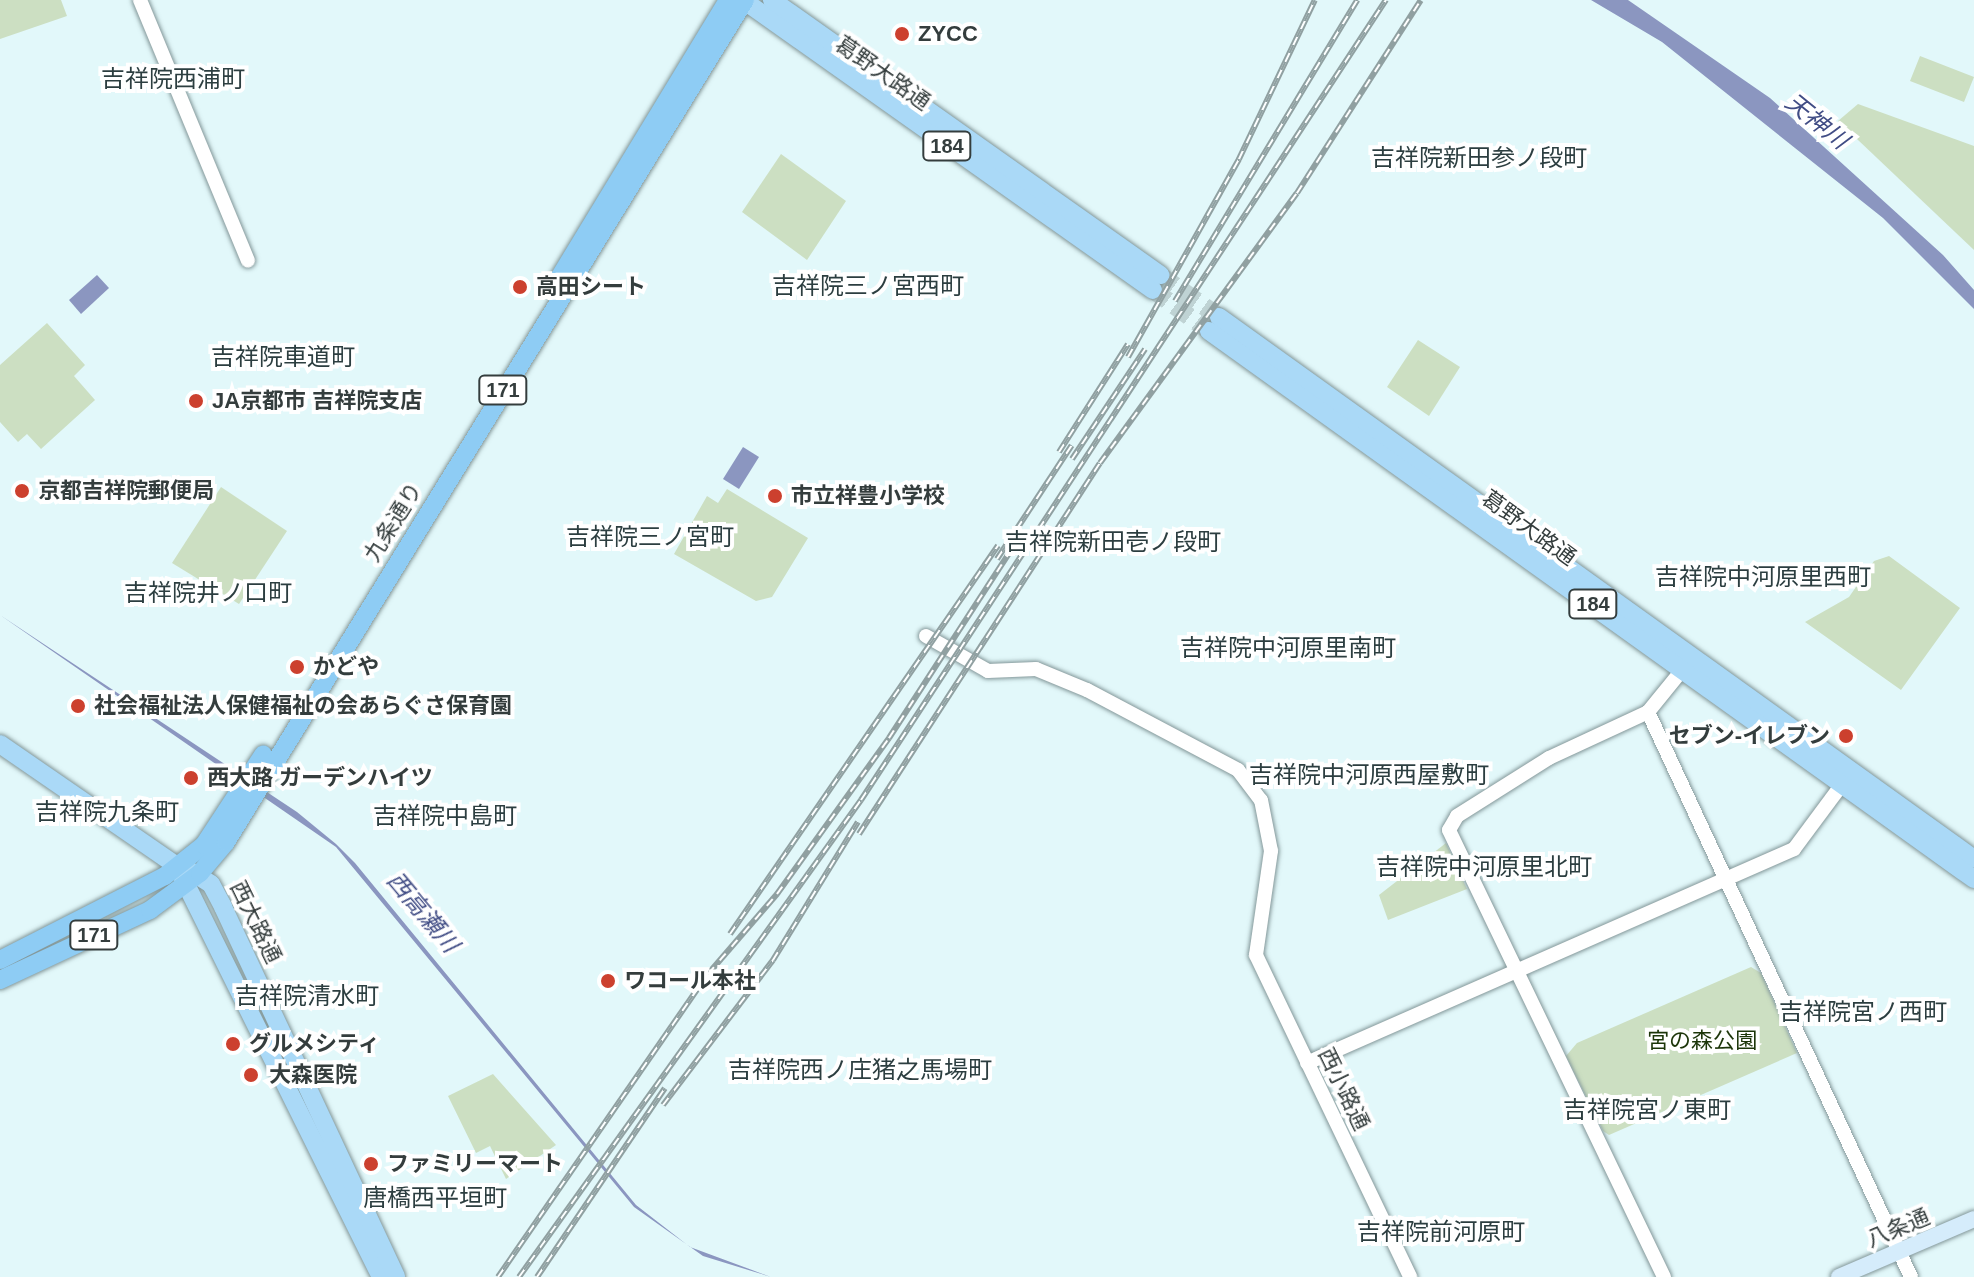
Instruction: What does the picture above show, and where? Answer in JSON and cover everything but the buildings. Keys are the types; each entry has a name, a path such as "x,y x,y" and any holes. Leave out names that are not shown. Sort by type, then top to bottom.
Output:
{"highway":[{"name":"九条通り","path":"0,980 185,886 200,873 740,2"},
{"name":"九条通り","path":"0,960 177,866 204,845 253,783"}],"main road":[{"name":"葛野大路通","path":"740,2 1156,282 772,2"},
{"name":"葛野大路通","path":"1766,721 1683,669 1214,324 1921,832 1974,879"},
{"name":"西大路通","path":"0,744 177,866 200,873 241,943 396,1277"},
{"name":"葛野大路通","path":"1921,832 1974,859"},
{"name":"西大路通","path":"177,866 381,1277"},
{"name":"八条通","path":"1839,1277 1974,1219"}],"street":[{"path":"140,0 248,261"},
{"name":"西小路通","path":"926,636 988,671 1036,669 1087,690 1238,770 1271,827 1256,955 1410,1277"},
{"path":"1664,1277 1449,830 1457,816 1549,758 1648,712 1683,669"},
{"path":"1648,712 1911,1277"},
{"path":"1307,1063 1794,849 1846,779"}],"green space":[{"path":"0,0 61,0 67,16 0,39"},
{"path":"1920,56 1974,77 1964,102 1910,81"},
{"path":"1858,104 1974,146 1974,250 1838,121"},
{"path":"781,154 846,201 807,260 742,212"},
{"path":"47,323 85,365 74,376 95,400 41,449 27,434 18,442 0,422 0,365"},
{"path":"1418,340 1460,367 1429,416 1387,387"},
{"path":"221,487 287,531 239,604 172,563"},
{"path":"727,489 808,538 772,597 756,601 674,554 707,496 718,503"},
{"path":"1889,556 1960,608 1901,690 1805,622 1849,597 1874,561"},
{"path":"1446,843 1467,889 1388,920 1379,895"},
{"name":"宮の森公園","path":"1751,967 1761,973 1797,1053 1609,1135 1603,1131 1566,1056 1577,1043"},
{"path":"493,1074 556,1145 506,1179 490,1146 476,1153 448,1096"}],"water":[{"path":"1591,0 1628,0 1770,98 1943,255 1974,290 1974,309 1883,218 1662,42"},
{"path":"97,275 109,288 81,314 69,300"},
{"path":"743,447 759,457 739,489 723,479"},
{"path":"0,615 297,812 336,844 355,863 636,1205 687,1244 634,1207 336,847"},
{"path":"691,1247 771,1277 703,1256"}],"tunnel":[{"path":"1160,275 1219,317"},
{"path":"1153,290 1209,331"}],"railway":[{"path":"1128,357 1239,159 1315,0"},
{"path":"1175,301 1357,0"},
{"path":"519,1277 861,800 1386,0"},
{"path":"859,834 1100,463 1297,193 1421,0"},
{"path":"1059,452 1128,344"},
{"path":"1072,459 1145,349"},
{"path":"997,559 1072,445"},
{"path":"730,934 998,545"},
{"path":"498,1277 708,974 777,894 889,738 1010,552"},
{"path":"663,1105 773,960 858,822"},
{"path":"537,1277 665,1088"}],"place":[{"name":"ZYCC","path":"902,34"},
{"name":"高田シート","path":"520,287"},
{"name":"JA京都市 吉祥院支店","path":"196,401"},
{"name":"京都吉祥院郵便局","path":"22,491"},
{"name":"市立祥豊小学校","path":"775,496"},
{"name":"かどや","path":"297,667"},
{"name":"社会福祉法人保健福祉の会あらぐさ保育園","path":"78,706"},
{"name":"セブン-イレブン","path":"1846,736"},
{"name":"西大路 ガーデンハイツ","path":"191,778"},
{"name":"ワコール本社","path":"608,981"},
{"name":"グルメシティ","path":"233,1044"},
{"name":"大森医院","path":"251,1075"},
{"name":"ファミリーマート","path":"371,1164"}],"district":[{"name":"吉祥院西浦町","path":"173,79"},
{"name":"吉祥院新田参ノ段町","path":"1479,158"},
{"name":"吉祥院三ノ宮西町","path":"868,286"},
{"name":"吉祥院車道町","path":"283,357"},
{"name":"吉祥院三ノ宮町","path":"650,537"},
{"name":"吉祥院新田壱ノ段町","path":"1113,542"},
{"name":"吉祥院中河原里西町","path":"1763,577"},
{"name":"吉祥院井ノ口町","path":"208,593"},
{"name":"吉祥院中河原里南町","path":"1288,648"},
{"name":"吉祥院中河原西屋敷町","path":"1369,775"},
{"name":"吉祥院九条町","path":"107,812"},
{"name":"吉祥院中島町","path":"445,816"},
{"name":"吉祥院中河原里北町","path":"1484,867"},
{"name":"吉祥院清水町","path":"307,996"},
{"name":"吉祥院宮ノ西町","path":"1863,1012"},
{"name":"吉祥院西ノ庄猪之馬場町","path":"860,1070"},
{"name":"吉祥院宮ノ東町","path":"1647,1110"},
{"name":"唐橋西平垣町","path":"435,1198"},
{"name":"吉祥院前河原町","path":"1441,1232"}],"water label":[{"name":"天神川","path":"1817,121"},
{"name":"西高瀬川","path":"423,912"}]}
